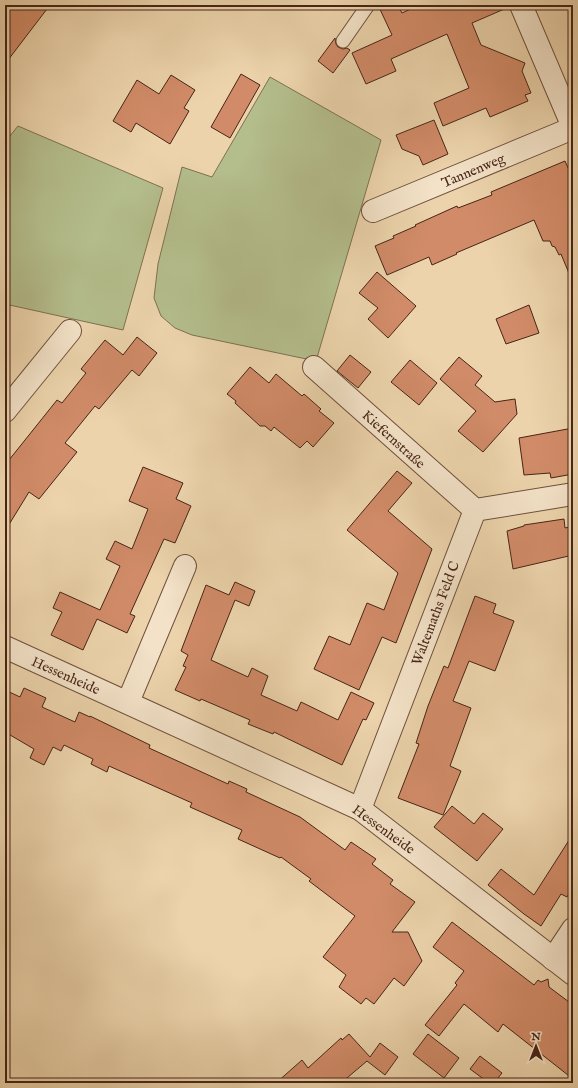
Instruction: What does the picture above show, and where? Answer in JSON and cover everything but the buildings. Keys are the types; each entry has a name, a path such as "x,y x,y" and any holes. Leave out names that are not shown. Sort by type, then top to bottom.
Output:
{"street":[{"name":"Tannenweg","path":"373,211 573,127 522,5"},
{"path":"5,411 70,331"},
{"name":"Kiefernstraße","path":"314,367 475,510"},
{"path":"475,510 573,494"},
{"name":"Waltemaths Feld C","path":"360,809 475,510"},
{"path":"128,702 185,566"},
{"name":"Hessenheide","path":"5,647 360,809 573,974"},
{"path":"553,959 573,929"}],"lane":[{"path":"343,41 368,5"}],"green space":[{"path":"270,77 381,140 316,361 192,335 175,328 161,316 154,298 158,264 182,167 212,177"},
{"path":"18,126 163,188 123,330 5,304 5,142"}]}
